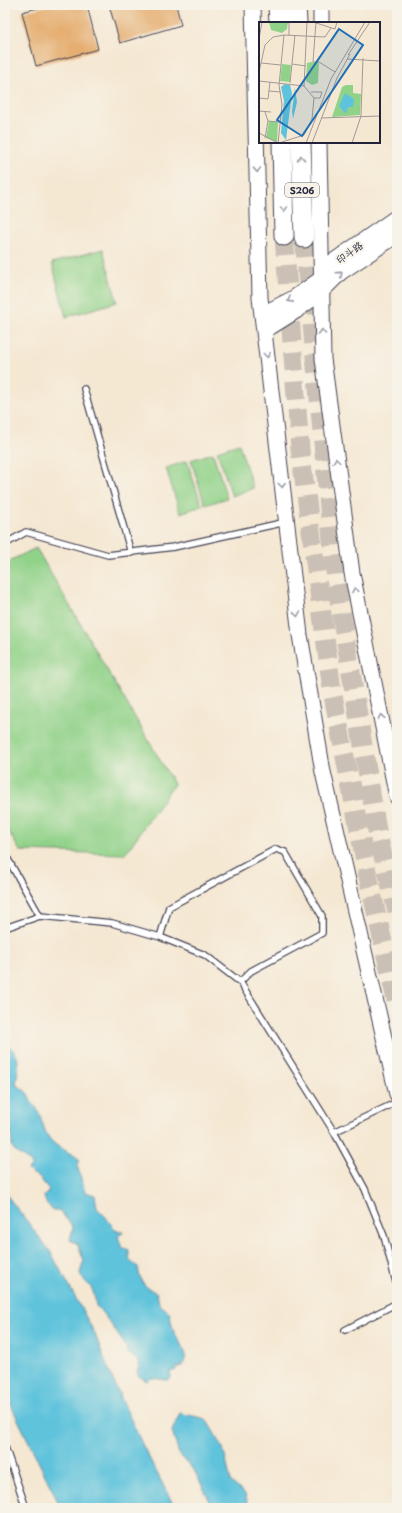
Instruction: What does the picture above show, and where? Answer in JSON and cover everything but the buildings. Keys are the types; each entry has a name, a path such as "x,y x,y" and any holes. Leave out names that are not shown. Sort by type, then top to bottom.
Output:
{"highway":[{"path":"278,5 279,22"},
{"path":"296,5 297,22"},
{"name":"S206","path":"282,143 284,236"},
{"name":"S206","path":"301,143 304,238"}],"main road":[{"path":"253,5 260,290 300,635 323,772 397,1094"},
{"path":"321,5 321,22"},
{"path":"319,143 323,360 352,573 397,797"},
{"name":"印斗路","path":"263,314 321,286 334,262 397,217"},
{"name":"印斗路","path":"264,331 296,311 321,286 397,235"}],"lane":[{"path":"84,389 131,552"},
{"path":"5,544 26,532 108,555 174,547 286,522"},
{"path":"160,937 169,907 276,849 285,852 322,916 322,933 251,971 240,982"},
{"path":"5,854 40,916"},
{"path":"5,928 40,916 112,923 160,937 205,955 240,982 334,1132 365,1189 384,1236 397,1286"},
{"path":"334,1132 397,1102"},
{"path":"345,1330 397,1303"},
{"path":"5,1447 26,1508"}],"green space":[{"path":"103,249 117,302 66,317 52,263"},
{"path":"239,444 253,488 232,496 217,451"},
{"path":"213,453 227,498 205,505 191,460"},
{"path":"187,461 202,506 180,513 166,468"},
{"path":"36,548 174,784 125,854 20,851 5,825 5,563"}],"water":[{"path":"5,1043 15,1052 17,1057 18,1067 16,1085 24,1090 31,1102 35,1105 49,1138 80,1160 77,1165 85,1192 95,1195 97,1208 115,1230 123,1232 118,1237 122,1247 129,1250 130,1258 138,1267 143,1283 149,1289 157,1293 159,1304 169,1312 173,1330 186,1355 183,1366 176,1368 175,1371 170,1371 171,1378 167,1380 151,1378 147,1381 137,1373 139,1365 137,1360 126,1352 127,1349 122,1341 96,1306 91,1288 80,1273 84,1260 78,1244 70,1240 73,1227 59,1210 53,1210 46,1203 44,1196 49,1191 41,1179 28,1170 32,1165 30,1162 17,1153 13,1148 11,1133 5,1125"},
{"path":"5,1193 50,1251 94,1332 112,1378 143,1446 175,1508 61,1508 5,1393"},
{"path":"180,1413 206,1419 223,1448 231,1482 245,1494 249,1508 210,1508 208,1497 194,1470 179,1454 172,1431"}],"tunnel":[{"path":"284,236 300,449 332,690 368,876 397,1004"},
{"path":"304,238 336,582 378,836 397,911"}]}
